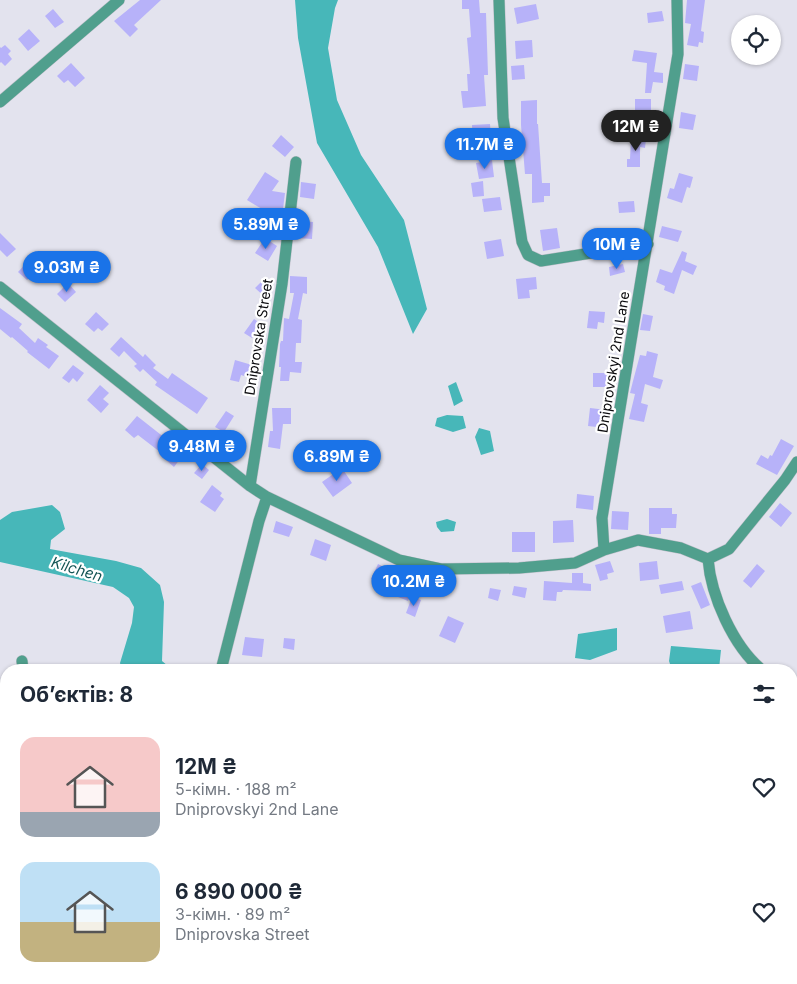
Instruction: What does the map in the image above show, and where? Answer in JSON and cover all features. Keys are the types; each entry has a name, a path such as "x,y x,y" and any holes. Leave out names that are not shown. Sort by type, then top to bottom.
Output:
{"street":[{"path":"0,102 119,0"},
{"path":"499,0 503,118 522,242 528,255 541,261 648,244"},
{"name":"Dniprovskyi 2nd Lane","path":"604,550 602,518 678,54 677,0"},
{"name":"Dniprovska Street","path":"250,486 282,284 296,162"},
{"path":"0,287 250,486 267,497 399,560 440,568 519,568 576,563 604,550 638,540 681,548 708,559 729,549 785,480 797,462"},
{"path":"223,664 259,520 267,497"},
{"path":"708,559 713,587 734,639 755,664"}],"water":[{"path":"295,0 338,0 328,48 337,100 361,155 404,220 427,309 413,334 378,247 317,143 298,38"},
{"path":"456,382 463,401 454,406 448,386"},
{"path":"447,415 463,416 466,428 453,432 435,426 437,418"},
{"path":"479,428 490,431 494,451 481,455 475,437"},
{"name":"Kilchen","path":"52,505 60,512 65,529 51,540 50,549 116,561 141,568 160,585 164,602 162,661 166,664 120,664 132,623 134,607 129,598 113,587 0,562 0,520 12,512"},
{"path":"447,519 456,522 454,531 441,532 436,522"},
{"path":"617,628 617,650 590,660 575,658 578,634"},
{"path":"671,646 721,650 720,664 670,664"}],"building":[{"path":"140,0 161,0 134,25 138,29 130,37 114,21"},
{"path":"462,0 479,0 480,13 486,13 488,75 484,75 486,106 463,108 461,91 468,91 467,74 470,74 467,38 471,37 469,9 462,9"},
{"path":"687,0 705,0 701,31 704,32 703,43 699,42 698,47 687,45 691,24 685,23"},
{"path":"536,4 539,19 517,24 514,8"},
{"path":"53,9 64,22 55,28 45,16"},
{"path":"662,11 664,21 648,23 647,13"},
{"path":"29,29 40,41 28,51 18,39"},
{"path":"532,40 533,57 516,59 515,41"},
{"path":"5,45 11,51 8,54 12,59 5,66 0,63 0,47"},
{"path":"634,50 657,53 654,72 663,73 663,83 653,82 651,93 645,93 647,63 632,61"},
{"path":"71,63 85,78 75,87 68,80 64,83 57,76"},
{"path":"685,64 699,66 697,81 683,79"},
{"path":"524,65 525,79 512,80 511,66"},
{"path":"635,99 651,99 651,112 635,112"},
{"path":"537,100 542,183 550,183 550,196 544,196 544,202 532,203 532,174 525,174 521,101"},
{"path":"681,112 696,115 693,130 679,128"},
{"path":"490,124 491,136 484,137 484,142 473,143 472,125"},
{"path":"281,135 294,147 285,157 272,146"},
{"path":"631,138 646,139 645,148 640,147 640,167 627,167 627,159 630,159"},
{"path":"492,160 494,177 479,179 476,163"},
{"path":"265,172 279,181 272,191 285,193 283,209 270,227 275,230 271,237 255,227 264,213 261,211 262,209 247,200"},
{"path":"679,173 693,177 690,188 687,187 682,203 667,198 670,188 674,189"},
{"path":"483,181 484,196 473,197 471,183"},
{"path":"301,182 316,184 314,199 300,197"},
{"path":"500,197 502,210 484,212 482,199"},
{"path":"634,201 635,212 619,213 618,202"},
{"path":"298,221 313,222 312,239 297,238"},
{"path":"662,226 682,231 678,242 659,237"},
{"path":"557,228 560,248 543,251 540,230"},
{"path":"0,233 16,249 7,257 0,250"},
{"path":"265,238 277,246 268,261 255,253"},
{"path":"501,239 504,256 487,259 484,242"},
{"path":"682,251 687,253 685,261 697,266 693,275 682,270 674,294 664,290 665,286 656,282 660,269 672,273"},
{"path":"32,257 44,269 37,276 34,273 27,280 18,272"},
{"path":"623,264 625,272 610,276 609,267"},
{"path":"290,276 307,277 307,294 303,293 298,319 302,320 301,343 296,343 295,362 302,362 301,373 290,372 289,381 280,381 280,344 283,341 284,318 289,319 294,293 290,293"},
{"path":"536,277 537,289 529,290 530,298 518,299 516,279"},
{"path":"264,279 274,288 266,298 255,288"},
{"path":"68,283 76,292 65,302 57,294"},
{"path":"0,308 22,324 19,328 35,343 38,338 48,345 46,347 59,356 49,369 0,329"},
{"path":"589,311 605,312 604,323 598,322 597,329 587,328"},
{"path":"96,312 109,324 102,331 98,328 94,332 85,324"},
{"path":"643,314 653,316 650,331 640,330"},
{"path":"254,319 266,327 259,337 255,334 252,338 244,333"},
{"path":"121,337 143,357 145,354 156,365 153,368 168,379 172,373 208,398 197,414 155,385 157,382 143,369 140,372 134,366 137,364 124,351 119,357 110,349"},
{"path":"647,351 658,354 653,377 663,380 660,389 645,384 641,403 648,405 644,422 629,419 635,394 630,393 640,355 646,356"},
{"path":"235,360 252,365 249,374 241,375 239,382 230,380"},
{"path":"73,365 84,373 77,382 73,378 69,383 62,378"},
{"path":"593,373 608,373 608,387 593,387"},
{"path":"100,385 109,393 103,399 109,404 101,413 87,400"},
{"path":"272,408 291,408 291,424 283,424 280,449 268,447 270,431 273,431"},
{"path":"590,408 607,410 605,428 588,426"},
{"path":"226,411 234,416 224,432 215,427"},
{"path":"137,416 179,449 175,454 180,459 174,467 159,454 160,452 138,435 134,438 125,430"},
{"path":"781,439 794,446 777,475 756,464 761,455 768,459 770,455 772,456"},
{"path":"202,464 209,470 202,479 194,473"},
{"path":"342,468 352,483 333,497 322,482"},
{"path":"212,485 222,493 220,496 224,499 215,512 200,502"},
{"path":"577,494 594,496 593,510 576,508"},
{"path":"780,503 792,513 781,527 769,517"},
{"path":"649,508 672,508 672,514 677,514 676,528 661,528 661,534 649,534"},
{"path":"612,511 629,512 628,530 611,529"},
{"path":"573,520 574,542 553,543 553,521"},
{"path":"276,521 293,527 289,537 273,532"},
{"path":"512,532 535,532 535,552 512,552"},
{"path":"315,539 331,545 326,561 310,555"},
{"path":"610,561 614,572 607,574 608,579 600,581 595,565"},
{"path":"657,561 659,579 640,581 639,563"},
{"path":"378,564 388,569 382,584 371,579"},
{"path":"757,564 765,571 751,588 743,581"},
{"path":"572,573 583,573 583,583 591,584 591,591 563,590 562,592 557,592 556,601 543,600 544,581 572,583"},
{"path":"394,581 413,589 408,601 388,593"},
{"path":"682,581 684,590 661,594 659,585"},
{"path":"701,582 710,605 701,609 691,586"},
{"path":"514,586 527,588 525,598 512,595"},
{"path":"490,588 501,590 498,601 488,598"},
{"path":"412,597 421,600 415,617 406,613"},
{"path":"690,611 693,629 666,633 663,616"},
{"path":"448,616 464,623 455,643 439,636"},
{"path":"245,637 264,639 262,657 242,655"},
{"path":"284,638 295,639 294,650 283,648"}]}
